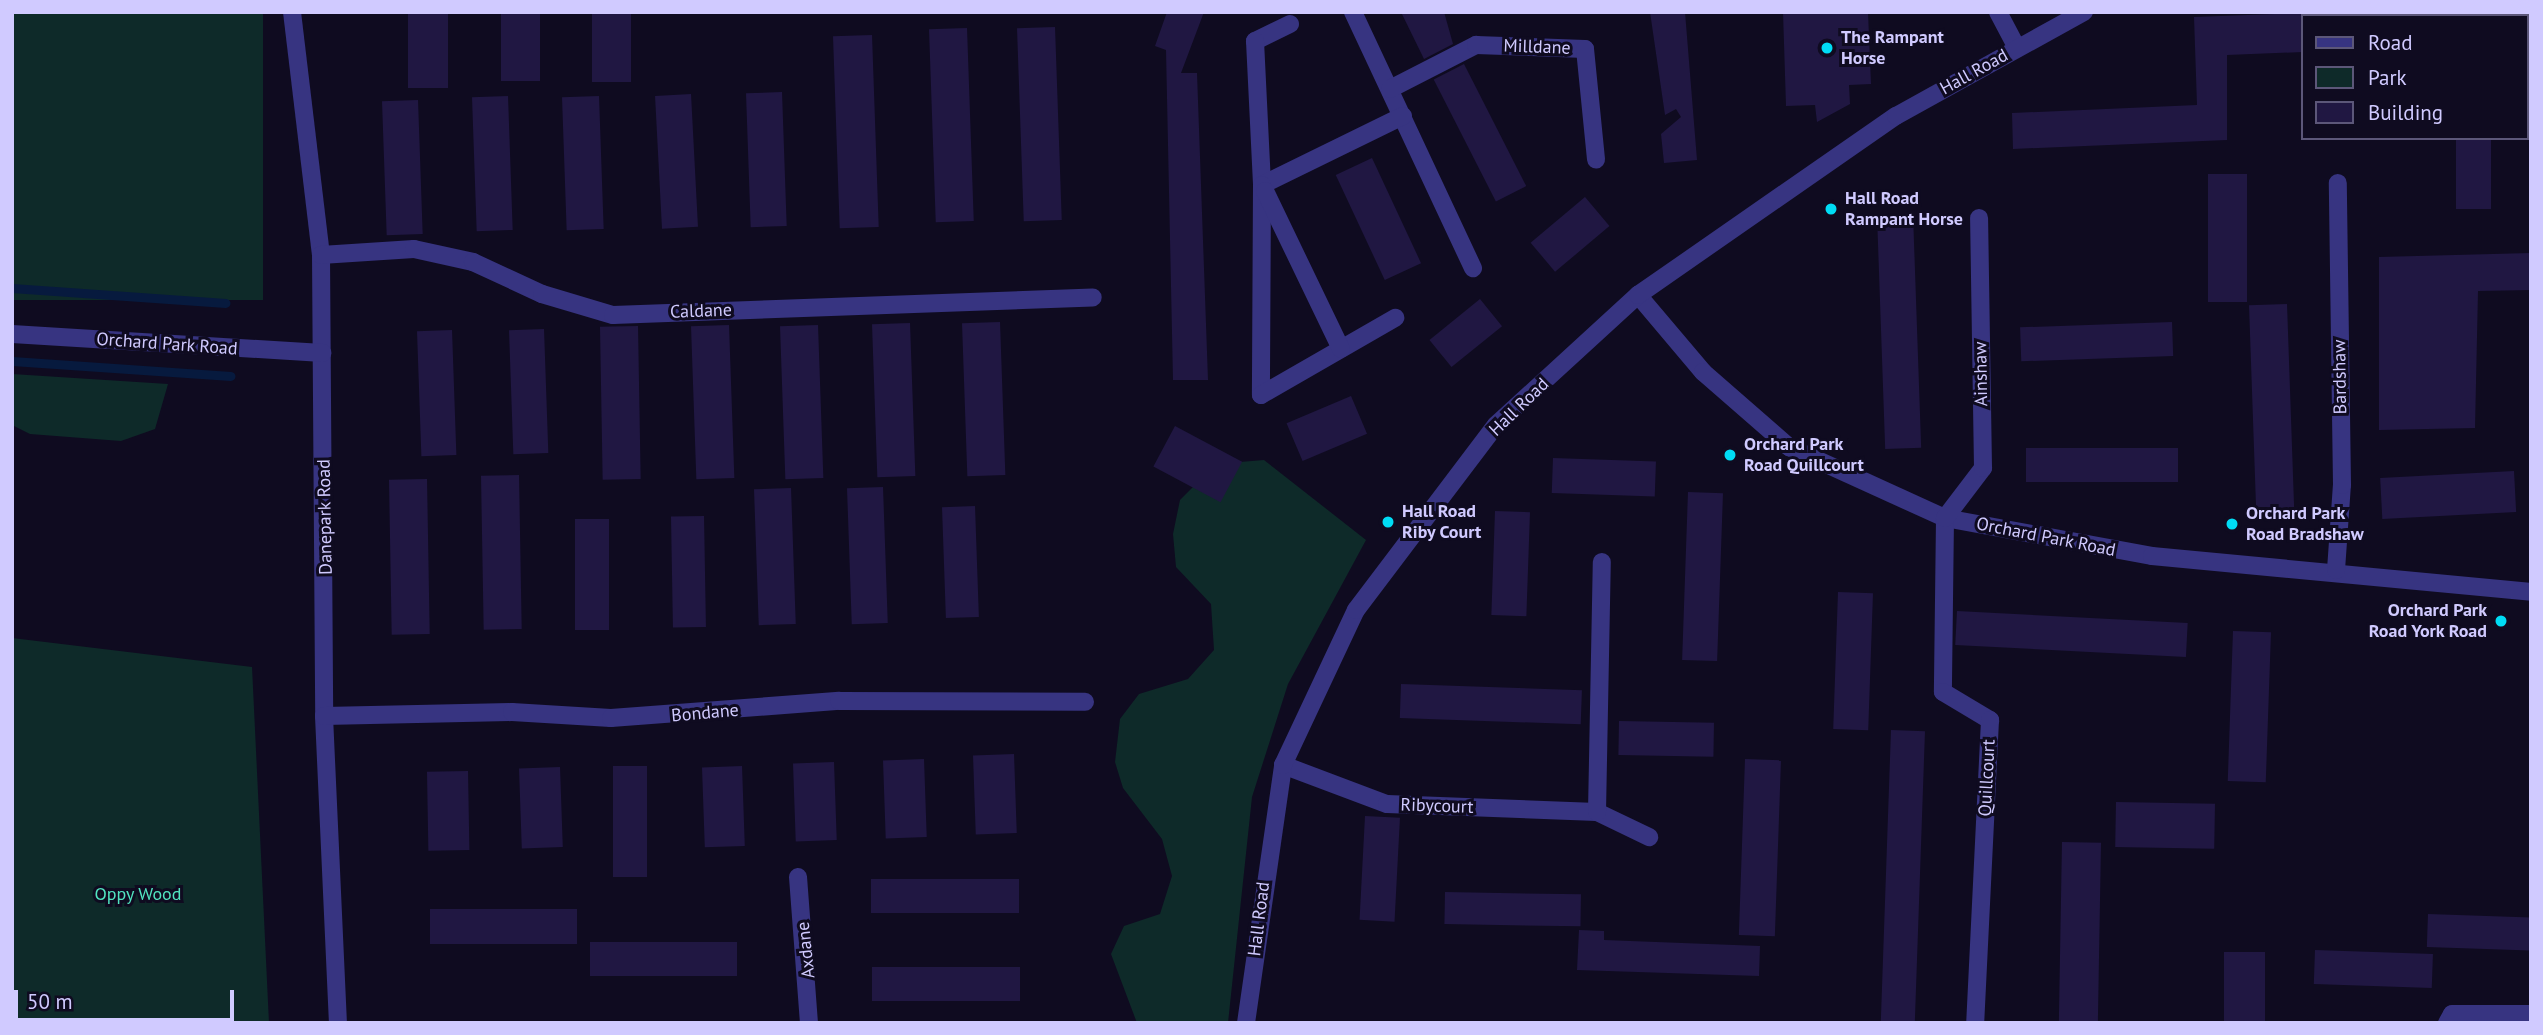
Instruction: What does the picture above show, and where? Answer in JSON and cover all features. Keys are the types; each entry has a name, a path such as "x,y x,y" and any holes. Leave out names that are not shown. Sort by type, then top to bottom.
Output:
{"street":[{"name":"Danepark Road","path":"292,12 321,255 324,716 338,1023"},
{"path":"1353,12 1473,268"},
{"path":"1998,12 2017,48"},
{"name":"Hall Road","path":"1246,1023 1283,765 1356,610 1488,436 1639,295 1896,116 2084,12"},
{"path":"1290,24 1255,41 1262,185 1261,396 1395,318"},
{"name":"Milldane","path":"1390,89 1476,45 1585,48 1596,159"},
{"path":"1262,185 1403,116"},
{"name":"Bardshaw","path":"2336,570 2342,485 2338,183"},
{"path":"1262,185 1341,349"},
{"name":"Ainshaw","path":"1945,518 1983,468 1979,218"},
{"name":"Caldane","path":"321,255 414,249 472,262 542,294 613,315 1093,297"},
{"name":"Orchard Park Road","path":"1639,295 1703,372 1790,447 1945,518 2152,556 2336,570 2531,592"},
{"name":"Orchard Park Road","path":"12,334 322,353"},
{"name":"Quillcourt","path":"1945,518 1943,692 1990,720 1975,1023"},
{"path":"1597,811 1602,562"},
{"name":"Bondane","path":"324,716 512,712 611,718 839,701 1085,702"},
{"name":"Ribycourt","path":"1283,765 1387,804 1597,811 1648,837"},
{"name":"Axdane","path":"798,877 809,1023"},
{"path":"2448,1023 2452,1014 2531,1014"}],"green space":[{"path":"12,12 263,12 263,300 12,300"},
{"path":"12,374 168,384 155,429 121,441 30,434 12,425"},
{"path":"1264,460 1366,540 1288,684 1252,797 1228,1023 1137,1023 1111,954 1124,926 1160,914 1172,876 1162,839 1123,788 1115,762 1120,719 1139,694 1188,679 1214,650 1211,604 1176,567 1173,534 1180,500 1216,464"},
{"name":"Oppy Wood","path":"12,638 252,667 269,1023 12,1023"}],"building":[{"path":"408,12 448,12 448,88 408,88"},
{"path":"501,12 540,12 540,81 501,81"},
{"path":"592,12 631,12 631,82 592,82"},
{"path":"1167,12 1204,12 1181,73 1197,73 1208,380 1173,380 1166,50 1155,46"},
{"path":"1401,12 1444,12 1453,44 1424,59"},
{"path":"1650,12 1685,12 1697,160 1664,163 1661,134 1681,117 1676,109 1665,115"},
{"name":"The Rampant Horse","path":"1783,12 1868,12 1871,84 1849,85 1850,104 1817,122 1815,105 1786,106"},
{"path":"2303,13 2302,52 2227,55 2227,140 2013,149 2012,113 2197,105 2194,17"},
{"path":"1055,27 1062,220 1024,221 1017,28"},
{"path":"967,28 974,221 936,222 929,29"},
{"path":"872,35 879,227 840,228 833,36"},
{"path":"1464,64 1526,186 1496,202 1434,79"},
{"path":"782,92 787,226 751,227 746,93"},
{"path":"691,94 698,227 662,229 655,96"},
{"path":"508,96 513,230 477,231 472,97"},
{"path":"599,96 604,229 567,230 562,97"},
{"path":"418,100 423,234 387,235 382,101"},
{"path":"2456,140 2491,140 2491,209 2456,209"},
{"path":"1372,158 1421,263 1385,280 1336,175"},
{"path":"2208,174 2247,174 2247,302 2208,302"},
{"path":"1585,197 1609,226 1555,272 1531,243"},
{"path":"1913,214 1921,448 1885,449 1877,215"},
{"path":"2531,253 2531,290 2478,291 2475,428 2379,430 2379,257"},
{"path":"1480,299 1502,326 1452,367 1429,340"},
{"path":"2287,304 2294,513 2256,514 2249,305"},
{"path":"1000,322 1005,475 967,476 962,323"},
{"path":"2172,322 2173,356 2021,361 2020,327"},
{"path":"910,323 915,476 877,477 872,324"},
{"path":"729,325 734,478 696,479 691,326"},
{"path":"818,325 823,478 785,479 780,326"},
{"path":"638,326 641,479 603,480 600,327"},
{"path":"544,329 548,453 513,454 509,330"},
{"path":"452,330 456,455 421,456 417,331"},
{"path":"1351,396 1367,434 1303,461 1287,423"},
{"path":"1175,426 1242,462 1221,502 1153,467"},
{"path":"2026,448 2178,448 2178,482 2026,482"},
{"path":"1553,458 1656,462 1655,497 1552,493"},
{"path":"2514,471 2516,512 2382,519 2380,478"},
{"path":"519,475 522,629 484,630 481,476"},
{"path":"427,479 430,634 392,635 389,480"},
{"path":"883,487 888,623 852,624 847,488"},
{"path":"791,488 796,624 759,625 754,489"},
{"path":"1688,492 1723,493 1717,661 1682,660"},
{"path":"975,506 979,617 946,618 942,507"},
{"path":"1495,511 1530,512 1526,616 1491,615"},
{"path":"704,516 706,627 673,628 671,517"},
{"path":"575,519 609,519 609,630 575,630"},
{"path":"1838,592 1873,593 1868,730 1833,729"},
{"path":"1957,611 2188,623 2186,657 1955,645"},
{"path":"2233,631 2271,632 2266,782 2228,781"},
{"path":"1401,684 1582,690 1581,724 1400,718"},
{"path":"1619,721 1714,723 1713,757 1618,755"},
{"path":"1891,730 1925,731 1915,1023 1881,1023"},
{"path":"1014,754 1017,833 976,834 973,755"},
{"path":"924,759 927,837 886,838 883,760"},
{"path":"1745,759 1781,760 1775,936 1739,935"},
{"path":"834,762 837,840 796,841 793,763"},
{"path":"613,766 647,766 647,877 613,877"},
{"path":"742,766 745,846 705,847 702,767"},
{"path":"560,767 563,847 522,848 519,768"},
{"path":"468,771 469,850 428,851 427,772"},
{"path":"2116,802 2215,804 2214,849 2115,847"},
{"path":"1365,816 1400,818 1395,922 1360,920"},
{"path":"2062,842 2101,843 2098,1023 2059,1023"},
{"path":"871,879 1019,879 1019,913 871,913"},
{"path":"1445,892 1581,894 1580,926 1444,924"},
{"path":"430,909 577,909 577,944 430,944"},
{"path":"2428,914 2531,918 2530,951 2427,947"},
{"path":"1579,930 1604,931 1604,940 1760,946 1759,976 1577,970"},
{"path":"590,942 737,942 737,976 590,976"},
{"path":"2315,950 2433,954 2432,988 2314,984"},
{"path":"2224,952 2265,952 2265,1023 2224,1023"},
{"path":"872,967 1020,967 1020,1001 872,1001"}],"waterway":[{"path":"12,288 225,303"},
{"path":"12,361 230,376"}],"place":[{"name":"The Rampant Horse","path":"1827,48"},
{"name":"Hall Road Rampant Horse","path":"1831,209"},
{"name":"Orchard Park Road Quillcourt","path":"1730,455"},
{"name":"Hall Road Riby Court","path":"1388,522"},
{"name":"Orchard Park Road Bradshaw","path":"2232,524"},
{"name":"Orchard Park Road York Road","path":"2501,621"}]}
